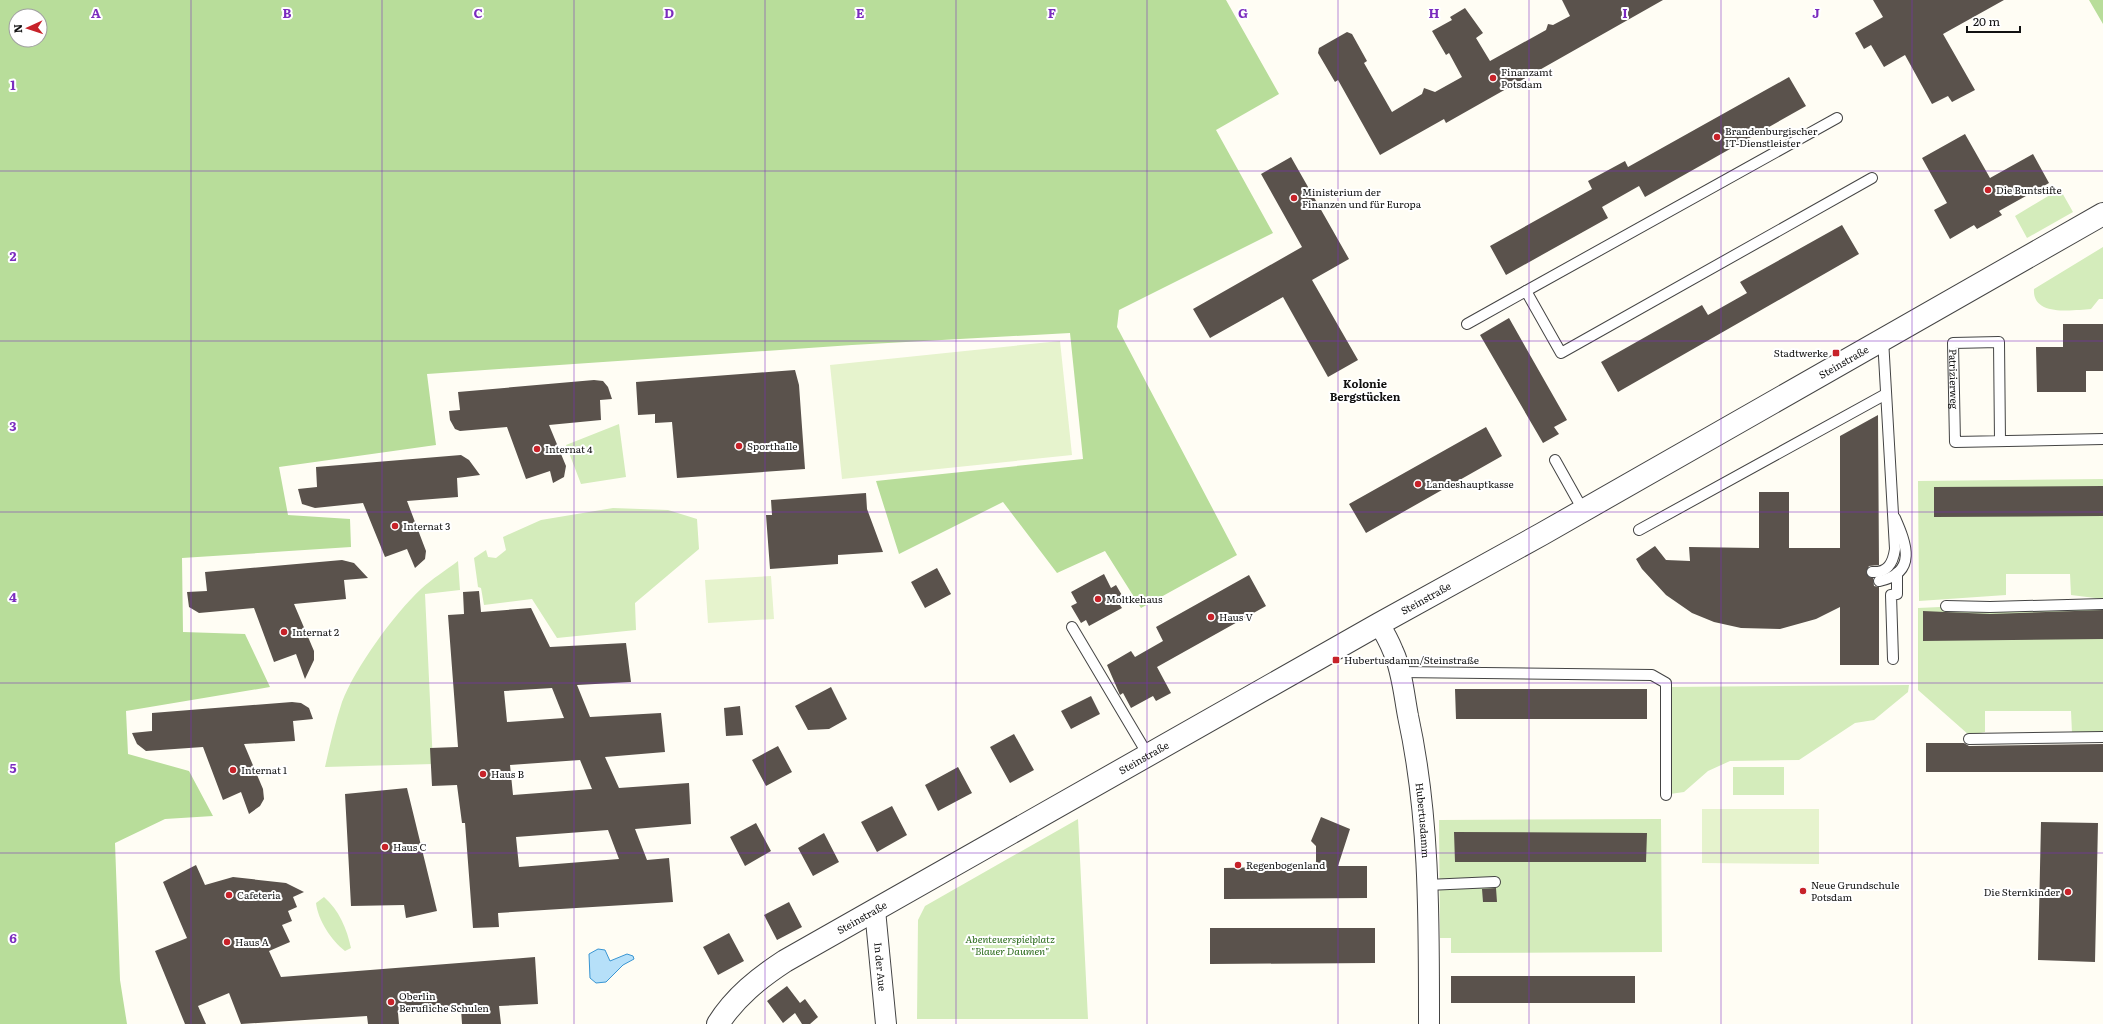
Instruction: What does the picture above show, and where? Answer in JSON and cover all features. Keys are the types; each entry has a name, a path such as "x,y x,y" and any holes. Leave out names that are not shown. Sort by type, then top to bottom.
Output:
{"street":[{"name":"Steinstraße","path":"718,1024 729,1007 765,974 875,910 2103,214"},
{"name":"Hubertusdamm","path":"1379,624 1394,652 1399,672 1414,744 1424,815 1427,885 1429,1024"},
{"name":"In der Aue","path":"875,910 886,1024"}],"lane":[{"path":"1467,324 1837,118"},
{"path":"1526,291 1561,354 1872,178"},
{"path":"1872,572 1880,572 1888,568 1893,561 1895,549 1883,339"},
{"name":"Patrizierweg","path":"2000,441 1998,342 1953,343 1955,442 2103,439"},
{"path":"1640,530 1886,394"},
{"path":"1555,460 1583,510"},
{"path":"1879,581 1887,579 1897,573 1905,562 1906,542 1893,512"},
{"path":"1893,659 1891,594 1897,594 1897,573"},
{"path":"1946,606 1998,607 2103,604"},
{"path":"1072,627 1148,755"},
{"path":"1399,672 1652,675 1666,683 1666,795"},
{"path":"1969,739 2103,738"},
{"path":"1427,885 1495,882"}],"green space":[{"path":"0,0 1226,0 1279,94 1216,130 1273,233 1119,310 1117,327 1237,555 1141,608 1105,551 1057,573 1003,502 899,554 876,481 1083,459 1070,333 852,345 427,374 436,445 279,467 288,515 350,519 351,547 182,558 183,632 245,634 270,687 126,711 128,754 189,771 213,816 165,819 115,843 120,980 127,1024 0,1024"},
{"path":"2089,0 2103,0 2103,24"},
{"path":"2060,189 2073,212 2027,238 2015,216"},
{"path":"2103,247 2103,299 2099,299 2091,309 2055,310 2040,304 2035,298 2034,289"},
{"path":"1060,341 1072,455 842,479 830,365"},
{"path":"619,424 626,477 581,484 566,445"},
{"path":"2103,479 2103,599 2071,595 2070,574 2006,574 2006,595 1919,601 1918,481"},
{"path":"613,508 668,510 697,519 699,549 635,603 636,630 557,638 532,599 484,605 481,588 478,587 474,558 486,550 488,557 496,558 506,550 503,537 541,520"},
{"path":"458,561 460,590 425,594 433,764 325,767 342,702 348,688 376,642 399,612 425,585"},
{"path":"771,576 774,619 708,623 705,580"},
{"path":"2006,604 2103,607 2103,734 2072,733 2071,711 1985,711 1985,732 1969,735 1918,690 1918,608"},
{"path":"1909,685 1908,692 1874,720 1855,723 1799,760 1730,761 1708,771 1684,792 1670,794 1670,687"},
{"path":"1733,767 1784,767 1784,795 1733,795"},
{"path":"1702,809 1819,809 1819,864 1702,863"},
{"name":"Abenteuerspielplatz \"Blauer Daumen\"","path":"1078,819 1088,1019 917,1019 918,920 925,906"},
{"path":"1661,819 1662,952 1451,953 1451,938 1440,938 1439,820"},
{"path":"324,897 334,908 345,927 351,948 345,951 330,935 319,916 316,903"}],"water":[{"path":"598,949 605,950 610,961 627,954 633,956 634,959 623,965 606,982 596,983 590,978 589,954"}],"building":[{"name":"Finanzamt Potsdam","path":"1562,0 1663,0 1446,123 1444,119 1380,155 1338,80 1335,82 1318,53 1319,48 1347,32 1352,34 1367,61 1364,63 1392,112 1422,94 1424,88 1435,92 1462,77 1449,53 1446,55 1432,31 1452,20 1450,17 1465,8 1483,33 1476,38 1490,61 1546,30 1548,24 1553,25 1570,16"},
{"path":"1873,0 2004,0 1943,34 1975,90 1952,102 1948,96 1932,104 1905,55 1884,67 1871,45 1864,49 1855,33 1883,17"},
{"path":"1789,77 1806,106 1645,197 1639,186 1602,207 1608,218 1506,275 1490,246 1592,189 1588,181 1625,161 1628,167"},
{"name":"Die Buntstifte","path":"1965,134 1990,178 2033,154 2049,183 1999,211 2002,215 1977,229 1974,225 1950,239 1934,210 1947,203 1922,158"},
{"path":"1291,157 1349,259 1312,280 1358,360 1328,377 1283,297 1210,338 1193,309 1302,247 1261,174"},
{"path":"1842,225 1859,254 1618,392 1601,362 1702,305 1708,315 1747,293 1740,282"},
{"path":"1509,318 1567,420 1554,427 1559,434 1543,443 1480,335"},
{"path":"2063,324 2103,324 2103,371 2086,371 2086,392 2037,392 2036,347 2063,347"},
{"name":"Sporthalle","path":"795,370 799,385 805,469 677,478 672,422 655,423 655,414 638,415 636,382"},
{"name":"Internat 4","path":"594,380 603,381 608,387 612,399 600,400 601,420 549,425 566,466 564,477 553,483 550,471 526,479 507,427 460,431 455,429 450,420 449,411 460,410 458,392"},
{"path":"1878,415 1879,565 1869,566 1866,572 1869,577 1873,578 1874,586 1879,587 1879,665 1840,665 1840,607 1816,619 1780,629 1741,628 1714,622 1692,613 1666,595 1642,569 1636,559 1655,546 1666,560 1690,561 1689,547 1759,548 1759,492 1789,492 1789,548 1840,548 1840,436"},
{"name":"Landeshauptkasse","path":"1486,427 1502,456 1366,533 1349,504"},
{"name":"Internat 3","path":"461,455 469,460 480,475 457,478 458,497 407,501 426,551 425,559 415,568 407,549 385,557 363,503 315,508 302,504 298,489 317,487 316,467"},
{"path":"2103,486 2103,516 1934,517 1934,487"},
{"path":"866,493 867,509 883,552 838,555 838,564 770,569 766,515 772,515 771,500"},
{"name":"Internat 2","path":"342,560 354,563 368,578 344,580 346,599 294,604 314,651 314,660 305,679 296,654 274,662 254,608 199,613 189,607 187,592 207,591 205,572"},
{"path":"937,568 951,594 925,608 911,582"},
{"name":"Moltkehaus","path":"1104,574 1111,588 1116,585 1123,597 1117,601 1122,608 1089,626 1086,620 1081,623 1071,606 1077,603 1071,592"},
{"path":"1249,575 1266,606 1157,667 1171,693 1156,701 1153,696 1131,708 1123,693 1120,695 1107,665 1131,651 1135,657 1163,641 1156,627"},
{"name":"Haus B","path":"479,591 481,612 531,608 550,647 626,643 631,682 577,685 590,717 661,713 665,752 605,757 619,788 689,783 691,824 635,829 647,860 669,858 673,902 498,913 499,927 473,928 465,823 462,823 457,785 432,786 430,748 458,747 448,615 464,614 463,592","holes":["552,688 564,718 507,722 504,691","580,760 592,789 513,795 510,765","608,830 619,859 519,867 516,837"]},
{"path":"2103,610 2103,639 1923,641 1923,611 1990,614"},
{"path":"831,687 847,719 829,729 808,730 795,706"},
{"path":"1455,689 1647,689 1647,719 1456,719"},
{"path":"1091,696 1100,714 1071,729 1061,711"},
{"name":"Internat 1","path":"292,702 301,703 309,708 313,719 293,721 295,741 244,744 263,789 264,799 260,806 249,814 241,792 223,800 203,747 146,751 137,744 132,733 152,731 152,713"},
{"path":"740,706 743,735 726,736 724,708"},
{"path":"1014,734 1034,770 1010,783 990,747"},
{"path":"1926,743 1964,743 1969,746 2103,744 2103,772 1926,772"},
{"path":"778,746 792,772 766,786 752,760"},
{"path":"958,767 972,793 938,811 925,785"},
{"name":"Haus C","path":"407,788 437,911 406,918 404,905 351,906 345,794"},
{"path":"892,806 907,835 877,852 861,822"},
{"path":"1321,817 1350,829 1338,866 1367,866 1367,898 1224,899 1224,868 1316,866 1316,846 1311,841"},
{"name":"Die Sternkinder","path":"2041,822 2098,823 2095,962 2038,960"},
{"path":"756,823 771,851 745,866 730,837"},
{"path":"1454,832 1647,833 1646,862 1455,862"},
{"path":"824,833 839,862 813,876 798,848"},
{"name":"Haus A","path":"196,865 205,885 233,877 286,883 304,892 293,897 297,907 288,911 292,921 282,925 290,942 269,951 281,977 535,957 538,1004 499,1006 501,1024 462,1024 461,1009 398,1013 399,1024 368,1024 367,1016 241,1024 229,993 198,1006 206,1024 185,1024 155,951 187,938 163,882"},
{"path":"1496,888 1497,902 1483,902 1482,889"},
{"path":"789,902 802,927 777,940 764,915"},
{"path":"1210,928 1375,928 1375,963 1210,964"},
{"path":"729,933 744,961 718,975 703,947"},
{"path":"1451,976 1635,976 1635,1003 1451,1003"},
{"path":"787,986 800,1003 805,999 818,1017 810,1024 802,1024 795,1013 783,1023 767,1001"}],"place":[{"name":"Finanzamt Potsdam","path":"1493,78"},
{"name":"Brandenburgischer IT-Dienstleister","path":"1717,137"},
{"name":"Die Buntstifte","path":"1988,190"},
{"name":"Ministerium der Finanzen und für Europa","path":"1294,198"},
{"name":"Stadtwerke","path":"1836,353"},
{"name":"Sporthalle","path":"739,446"},
{"name":"Internat 4","path":"537,449"},
{"name":"Landeshauptkasse","path":"1418,484"},
{"name":"Internat 3","path":"395,526"},
{"name":"Moltkehaus","path":"1098,599"},
{"name":"Haus V","path":"1211,617"},
{"name":"Internat 2","path":"284,632"},
{"name":"Hubertusdamm/Steinstraße","path":"1336,660"},
{"name":"Internat 1","path":"233,770"},
{"name":"Haus B","path":"483,774"},
{"name":"Haus C","path":"385,847"},
{"name":"Regenbogenland","path":"1238,865"},
{"name":"Neue Grundschule Potsdam","path":"1803,891"},
{"name":"Die Sternkinder","path":"2068,892"},
{"name":"Cafeteria","path":"229,895"},
{"name":"Haus A","path":"227,942"},
{"name":"Oberlin Berufliche Schulen","path":"391,1002"}],"district":[{"name":"Kolonie Bergstücken","path":"1365,390"}]}
